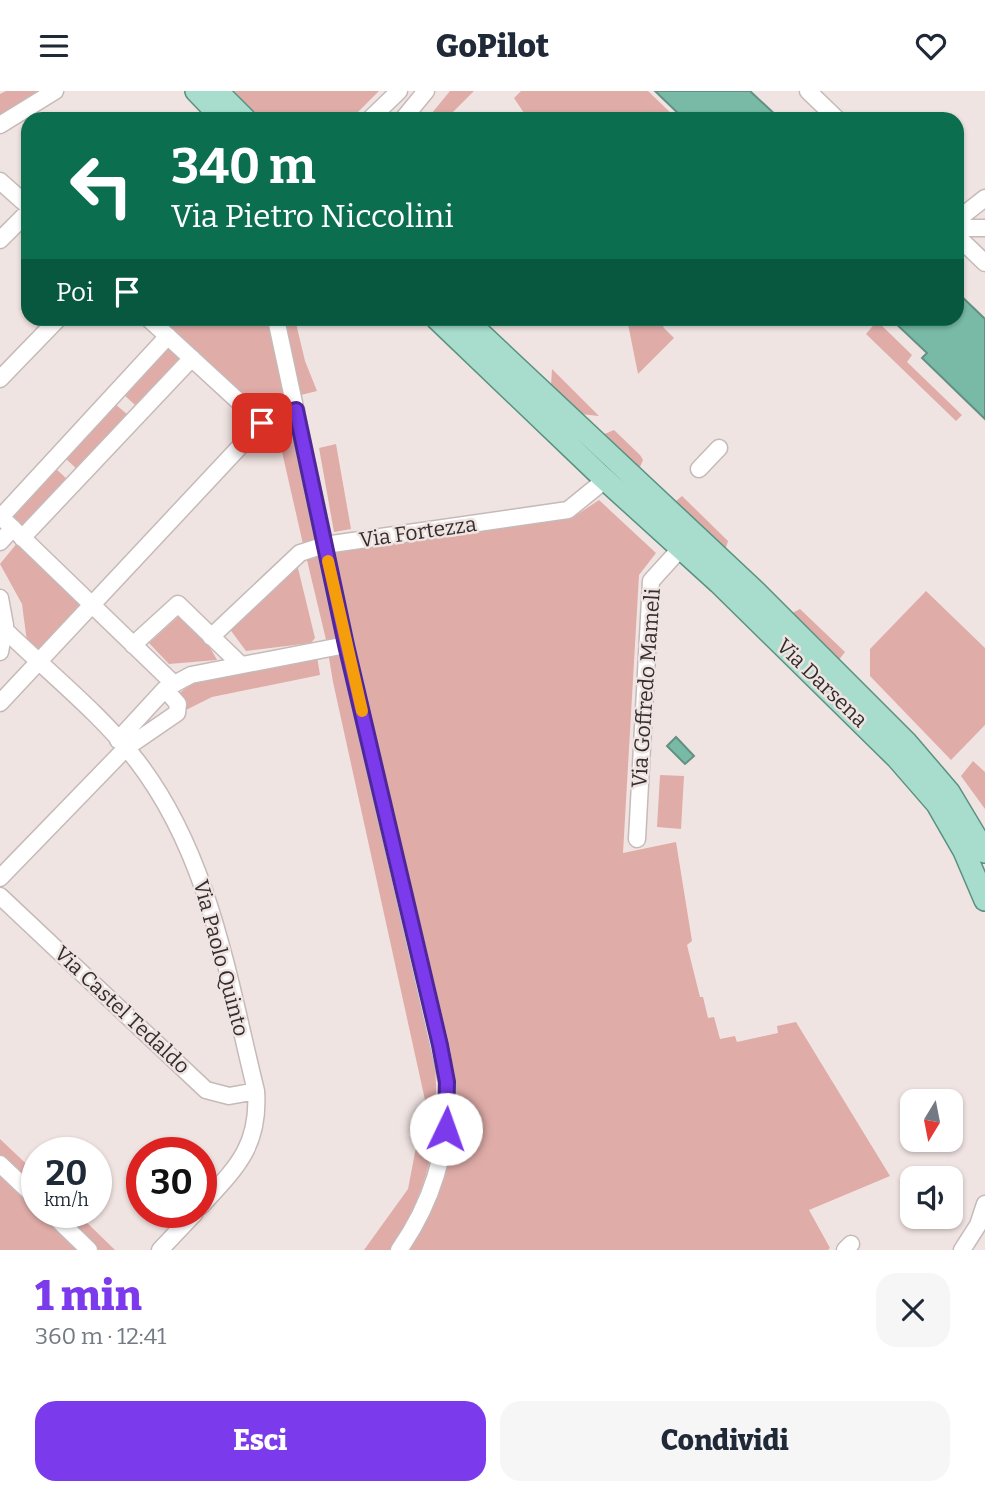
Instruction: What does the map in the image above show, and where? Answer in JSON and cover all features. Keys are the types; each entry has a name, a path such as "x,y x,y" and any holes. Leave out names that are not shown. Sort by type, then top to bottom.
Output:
{"main road":[{"path":"195,91 216,112"},
{"path":"217,91 238,112"},
{"name":"Via Darsena","path":"444,326 840,700 921,783 951,828 985,900"},
{"name":"Via Darsena","path":"472,326 553,405 637,479 756,592 914,751 949,792 985,852"},
{"path":"622,495 637,479"}],"street":[{"path":"0,125 55,91"},
{"path":"378,112 400,91"},
{"path":"409,112 426,91"},
{"path":"808,91 830,112"},
{"path":"0,181 21,200"},
{"path":"964,214 985,198"},
{"path":"0,240 21,219"},
{"path":"964,228 985,228"},
{"path":"964,243 985,263"},
{"path":"0,379 51,326"},
{"path":"157,326 262,423"},
{"path":"278,326 346,645 447,1082 446,1129 436,1177 422,1213 399,1250"},
{"path":"0,542 55,459 168,336"},
{"path":"9,525 77,480 192,358"},
{"path":"113,395 136,417"},
{"path":"0,703 262,423 296,410"},
{"path":"699,469 719,448"},
{"path":"55,459 77,480"},
{"name":"Via Fortezza","path":"211,637 300,553 325,545 568,510 605,480"},
{"path":"9,525 133,645 169,686 179,710 122,744"},
{"name":"Via Goffredo Mameli","path":"637,839 651,581 681,548"},
{"path":"0,598 4,629 0,652"},
{"path":"133,645 178,604 240,664"},
{"name":"Via Paolo Quinto","path":"4,629 122,744 163,799 198,874 215,923 256,1091 257,1111 248,1148 240,1164 217,1189"},
{"path":"0,877 122,744 169,686 202,671 346,645"},
{"name":"Via Castel Tedaldo","path":"0,896 206,1090 229,1096 256,1091"},
{"path":"0,1164 21,1184"},
{"path":"962,1250 978,1225 985,1204"},
{"path":"66,1228 89,1250"},
{"path":"160,1250 181,1228"}],"shaded area":[{"path":"6,91 46,91 0,119 0,94"},
{"path":"234,91 379,91 358,112 254,112"},
{"path":"450,91 474,91 453,112 433,112"},
{"path":"521,91 648,91 670,112 523,112 514,98"},
{"path":"655,91 750,91 772,112 677,112"},
{"path":"964,299 985,319 985,419 922,358 927,353 898,326 964,326"},
{"path":"167,326 271,326 288,404 260,411"},
{"path":"286,326 297,326 305,361 317,391 301,395"},
{"path":"628,326 664,326 674,338 638,374"},
{"path":"873,326 882,326 912,355 907,362 962,415 956,421 866,334"},
{"path":"170,344 183,357 135,405 122,393"},
{"path":"552,369 599,416 580,414 551,386"},
{"path":"114,403 128,415 78,470 65,458"},
{"path":"292,427 318,540 303,544 277,430"},
{"path":"614,430 640,455 643,460 640,467 635,466 602,435"},
{"path":"336,444 351,529 334,532 319,448"},
{"path":"55,468 68,480 24,527 10,514"},
{"path":"682,496 728,541 725,551 675,502"},
{"path":"599,500 656,553 639,575 623,853 676,842 692,941 687,945 700,997 703,997 708,1018 714,1017 720,1039 735,1036 737,1042 778,1033 777,1026 796,1022 890,1176 809,1210 830,1248 828,1250 405,1250 449,1149 456,1113 455,1088 450,1048 352,637 334,548 575,516"},
{"path":"18,542 83,607 38,653 27,642 22,604 0,564"},
{"path":"319,553 340,641 327,644 306,556"},
{"path":"297,564 315,638 311,643 246,651 229,628"},
{"path":"926,591 985,648 985,725 951,760 870,676 870,649"},
{"path":"800,609 845,652 838,661 790,614"},
{"path":"180,615 207,642 217,660 169,664 149,643"},
{"path":"342,650 433,1046 436,1075 435,1128 426,1176 406,1225 391,1250 364,1250 408,1189 425,1100 333,682 328,652"},
{"path":"317,656 320,675 212,697 186,710 176,696 189,686 223,672"},
{"path":"676,737 694,756 685,764 667,746"},
{"path":"973,761 985,772 985,809 961,776"},
{"path":"660,775 684,776 681,829 657,827"},
{"path":"0,1139 21,1159 21,1177 0,1157"},
{"path":"0,1170 21,1189 21,1228 62,1228 85,1250 0,1250"},
{"path":"74,1228 92,1228 115,1250 97,1250"}],"slow traffic":[{"path":"328,561 362,711"}],"route":[{"path":"262,423 296,410 346,645 440,1045 447,1082 446,1129"}]}
